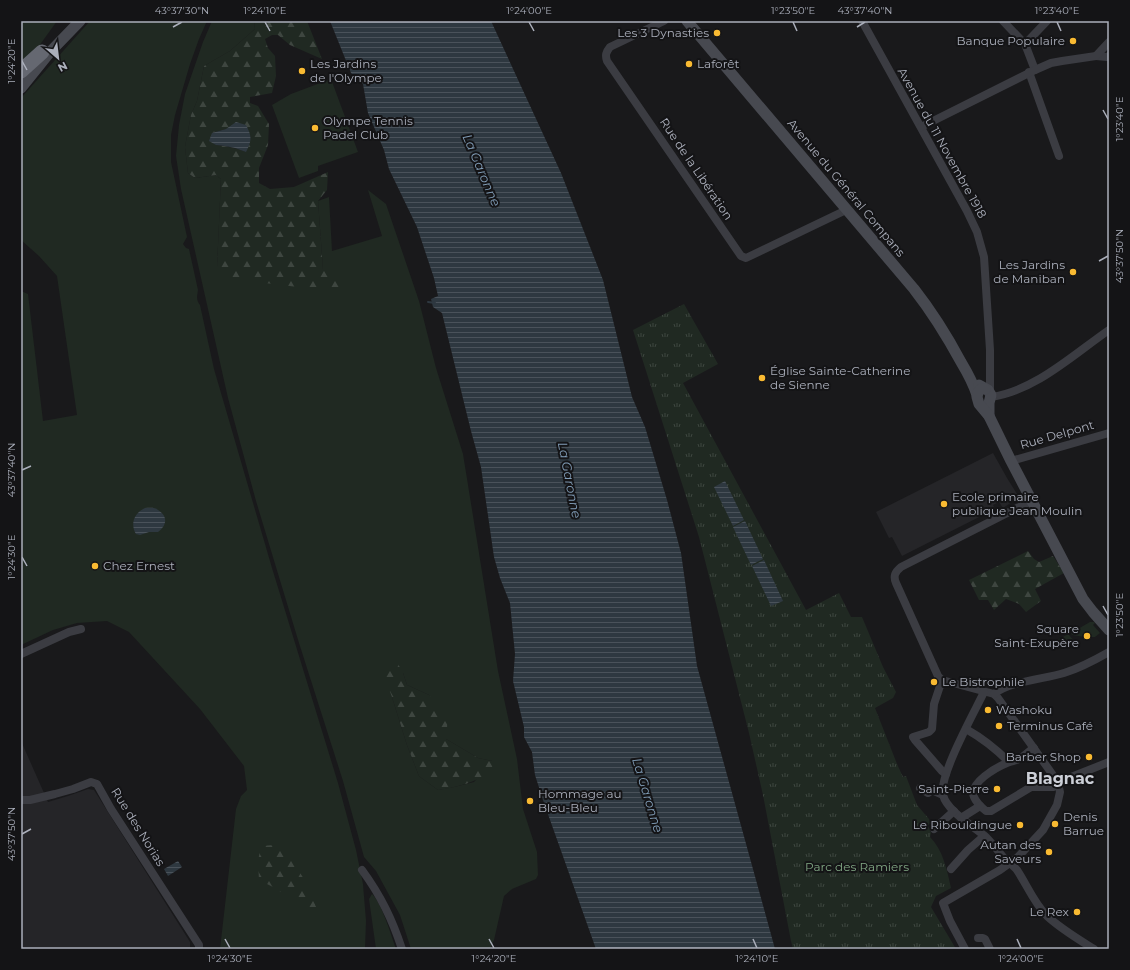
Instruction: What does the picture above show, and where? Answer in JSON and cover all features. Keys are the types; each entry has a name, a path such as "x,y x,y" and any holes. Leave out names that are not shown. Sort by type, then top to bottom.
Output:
{"highway":[{"path":"21,71 42,52"}],"main road":[{"path":"21,77 69,21"},
{"path":"21,88 50,52 80,21"},
{"name":"Avenue du Général Compans","path":"688,21 914,289 928,307 949,340 971,380 984,395"},
{"path":"984,395 989,416 1031,501 1084,599 1109,630"}],"street":[{"name":"Rue de la Libération","path":"664,21 610,47 605,56 741,256 746,258 846,209"},
{"name":"Avenue du 11 Novembre 1918","path":"862,21 967,211 977,232 984,257 990,350 989,377 984,395"},
{"path":"1003,21 1025,44 1059,156"},
{"path":"1025,44 1048,21"},
{"path":"1096,56 1109,42"},
{"path":"921,127 1032,71 1051,63 1096,56 1107,58 1109,56"},
{"path":"984,395 998,396 1024,387 1046,375 1109,330"},
{"name":"Rue Delpont","path":"1011,461 1109,433"},
{"path":"965,949 950,921 943,903 1018,857 1043,830 1058,805 1060,792 1058,783 994,694 942,680 938,676 896,583 895,575 901,567 1031,501"},
{"path":"21,654 69,632 81,629"},
{"path":"994,694 1009,687 1069,671 1109,652"},
{"path":"942,680 934,704 932,729 929,732 913,737 946,774"},
{"path":"984,692 946,774 942,785 943,795 946,802 954,811 984,836 1018,872 1046,915 1062,928 1094,949"},
{"path":"966,730 1000,752 1009,762"},
{"path":"1034,748 1019,759 1009,762 989,773 980,780 973,791 973,796 980,806 986,811 991,811 1016,797 1027,788 1053,787 1058,783 1109,762"},
{"name":"Rue des Norias","path":"21,800 30,800 55,794 74,789 91,782 98,784 112,809 199,945 199,949"},
{"path":"920,788 928,793 932,790 943,795"},
{"path":"961,818 980,806"},
{"path":"934,829 954,811"},
{"path":"951,868 984,836"},
{"path":"362,870 386,908 402,949"},
{"path":"978,938 985,939 990,949"}],"shaded area":[{"name":"Ecole primaire publique Jean Moulin","path":"993,453 1019,497 1003,508 999,502 993,505 995,509 902,556 892,537 889,538 876,512"},
{"path":"21,741 48,802 88,789 94,790 190,942 190,949 21,949"}],"green space":[{"path":"21,21 57,21 39,46 21,64"},
{"path":"90,21 207,21 190,64 175,115 171,135 171,162 187,237 183,244 189,249 198,290 197,300 200,305 214,369 272,568 338,783 356,850 363,884 366,921 365,949 220,949 236,809 241,796 247,790 244,766 200,709 129,632 107,621 77,623 53,630 21,645 21,291 28,294 43,421 77,415 57,276 39,256 21,240 21,98"},
{"path":"212,21 254,21 255,29 230,51 204,66 197,101 191,115 185,147 188,173 195,178 216,175 221,179 217,268 323,270 318,201 329,197 332,251 382,236 368,190 386,204 419,301 436,368 463,454 498,671 517,759 523,809 537,852 538,875 536,879 512,889 504,896 494,940 490,949 411,949 400,915 376,871 364,857 343,781 256,501 228,398 181,189 176,156 179,125 185,94","holes":["403,673 407,685 429,695 446,739 478,758 492,761 474,782 438,790 419,776 407,745 392,697"]},
{"path":"254,21 307,21 322,59 290,45 278,35 272,35 265,39 268,48 275,56 276,76 272,93 250,97 250,103 258,106 269,124 268,145 259,168 259,183 270,189 294,187 328,172 327,190 318,201 323,270 336,269 340,292 223,278 217,268 221,179 216,175 195,178 188,173 185,147 191,115 197,101 204,66 230,51 255,29","holes":["226,129 246,152 231,147 216,145 212,133"]},
{"name":"Olympe Tennis Padel Club","path":"331,79 358,152 318,166 318,171 299,178 272,105 291,94"},
{"name":"Parc des Ramiers","path":"684,304 718,364 683,383 806,610 839,593 851,617 862,617 883,667 896,692 893,698 875,708 903,777 906,776 917,805 929,819 930,823 928,826 931,833 930,837 938,848 944,861 951,888 936,896 931,907 956,949 793,949 763,795 749,733 699,537 633,330"},
{"path":"1028,551 1034,559 1039,562 1053,556 1064,573 1035,589 1041,601 1026,612 1019,604 1006,599 994,610 988,600 979,600 969,580"},
{"path":"1090,622 1095,623 1093,625 1100,633 1095,637 1087,638 1072,635 1071,633"},
{"path":"1068,634 1078,645 1074,648 1072,645 1060,646 1057,640 1060,638 1061,640 1064,639 1063,637"},
{"path":"398,664 407,685 429,695 448,716 446,739 478,758 492,761 493,772 466,784 438,790 419,776 383,673 388,667"},
{"path":"274,845 290,857 309,887 316,907 304,907 273,887 259,880 258,861 261,846"},
{"path":"372,894 383,912 396,949 376,949 369,899"}],"water":[{"name":"La Garonne","path":"330,21 491,21 561,173 603,280 632,397 645,427 681,553 697,666 775,949 596,949 544,803 535,775 532,752 524,737 524,727 513,681 515,654 510,603 500,578 494,557 481,467 442,313 433,307 431,299 438,296 434,278 417,227 389,169 384,150 368,113 363,84 351,73"},
{"path":"236,122 246,125 249,133 250,141 246,152 235,148 216,145 209,141 212,133 226,129"},
{"path":"725,481 744,520 733,526 714,487"},
{"path":"145,508 155,508 164,516 165,521 163,527 158,532 149,532 140,535 136,534 133,526 134,519 141,510"},
{"path":"745,521 763,559 751,565 733,527"},
{"path":"764,560 783,601 771,606 752,566"},
{"path":"178,861 182,867 168,876 164,869"}],"waterway":[{"path":"428,302 435,303"}],"place":[{"name":"Les 3 Dynasties","path":"717,33"},
{"name":"Banque Populaire","path":"1073,41"},
{"name":"Laforêt","path":"689,64"},
{"name":"Les Jardins de l'Olympe","path":"302,71"},
{"name":"Olympe Tennis Padel Club","path":"315,128"},
{"name":"Les Jardins de Maniban","path":"1073,272"},
{"name":"Église Sainte-Catherine de Sienne","path":"762,378"},
{"name":"Ecole primaire publique Jean Moulin","path":"944,504"},
{"name":"Chez Ernest","path":"95,566"},
{"name":"Square Saint-Exupère","path":"1087,636"},
{"name":"Le Bistrophile","path":"934,682"},
{"name":"Washoku","path":"988,710"},
{"name":"Terminus Café","path":"999,726"},
{"name":"Barber Shop","path":"1089,757"},
{"name":"Saint-Pierre","path":"997,789"},
{"name":"Hommage au Bleu-Bleu","path":"530,801"},
{"name":"Denis Barrue","path":"1055,824"},
{"name":"Le Ribouldingue","path":"1020,825"},
{"name":"Autan des Saveurs","path":"1049,852"},
{"name":"Le Rex","path":"1077,912"}],"district":[{"name":"Blagnac","path":"1060,778"}]}
